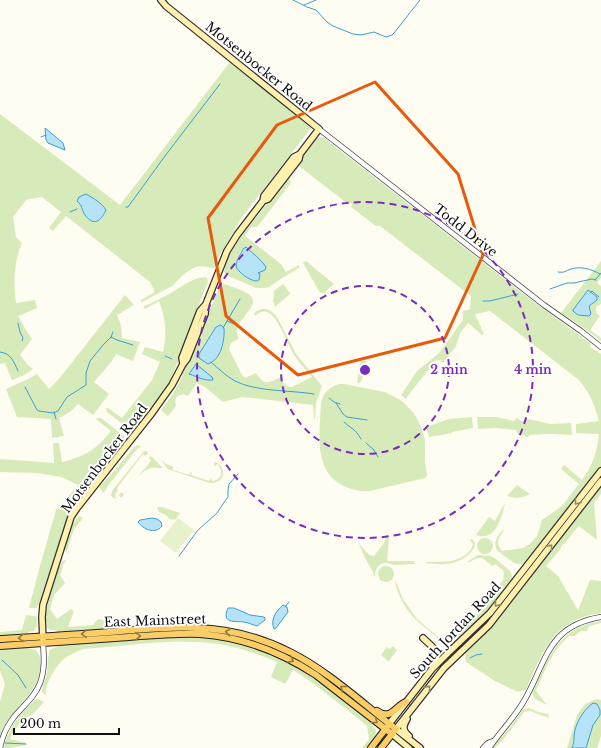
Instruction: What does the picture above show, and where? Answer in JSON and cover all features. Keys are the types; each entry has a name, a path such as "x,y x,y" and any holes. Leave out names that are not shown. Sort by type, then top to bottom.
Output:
{"main road":[{"name":"Motsenbocker Road","path":"43,640 43,605 71,517 76,508 152,413 172,385 187,359 205,314 206,304 230,245 263,201 268,199 299,159 300,154 319,129 161,0"},
{"name":"South Jordan Road","path":"371,748 426,677 490,612 601,471"},
{"name":"South Jordan Road","path":"381,748 444,668 489,625 601,481"},
{"name":"East Mainstreet","path":"0,646 43,640 162,628 197,628 232,632 273,644 312,664 360,701 387,727"},
{"name":"East Mainstreet","path":"0,639 43,640 179,634 212,635 240,640 276,653 306,669 394,732 420,748"},
{"path":"423,638 434,647 436,655 435,660 428,669 426,677"},
{"path":"240,640 246,639 269,647 273,644"},
{"path":"360,701 369,704 380,713 386,714 393,712 401,704 406,702"},
{"path":"416,703 415,709 405,722 404,729 408,735 425,748"},
{"name":"East Mainstreet","path":"394,732 409,748"}],"street":[{"name":"Todd Drive","path":"319,129 544,305 601,347"},
{"path":"489,748 522,704 546,654 556,641 564,632 575,625 601,617"},
{"name":"Motsenbocker Road","path":"0,748 3,736 10,723 31,699 40,683 44,668 43,640"},
{"path":"483,748 488,743 493,741"}],"highlighted area":[{"path":"375,82 458,174 483,255 445,338 298,375 226,316 208,218 277,125"}],"green space":[{"path":"230,62 296,112 311,128 242,217 215,266 213,268 193,268 181,277 174,285 142,302 141,300 155,292 150,282 66,216 53,231 49,228 61,212 42,197 26,200 13,217 16,237 22,243 16,265 15,287 16,303 35,300 37,308 18,316 32,339 20,355 33,369 12,380 5,363 0,364 0,114 120,205"},
{"path":"321,137 525,295 591,344 590,347 601,354 601,468 555,527 523,564 514,562 498,551 495,545 498,535 505,528 498,542 498,545 502,551 523,548 531,543 537,536 542,520 562,506 579,484 561,469 564,465 582,480 592,464 596,453 599,434 576,433 576,424 599,421 591,399 579,380 490,311 475,314 484,334 482,335 468,323 460,333 456,346 443,363 440,360 435,361 406,399 401,395 417,371 439,353 463,320 463,311 470,309 471,296 380,226 376,226 351,207 352,203 348,204 304,170 304,168 302,169 299,166 289,178 291,183 257,227 251,227 245,236 281,264 286,272 299,265 299,268 265,288 256,288 226,275 224,272 227,260 238,241 317,138"},
{"path":"306,261 334,284 324,293 320,293 303,263"},
{"path":"601,261 601,278 597,283 601,286 601,304 597,306 596,311 600,316 590,330 601,338 601,341 561,313"},
{"path":"205,277 207,278 208,282 198,307 199,311 169,383 134,429 130,430 107,412 106,408 122,418 152,380 160,362 142,354 145,347 163,352 165,326 159,301 145,309 143,307 191,281"},
{"path":"223,284 241,290 250,296 253,301 251,308 238,326 237,332 239,339 231,343 229,349 242,375 245,378 256,373 264,382 270,382 281,377 284,383 289,387 312,377 294,355 276,320 269,313 263,312 255,316 254,313 261,309 269,310 277,317 296,354 322,386 316,403 315,420 313,405 242,397 223,402 205,387 197,383 188,396 180,395 176,398 176,406 168,416 161,410 179,383 220,286"},
{"path":"283,284 291,293 275,307 273,301 274,291"},
{"path":"125,295 134,305 117,315 121,326 122,338 140,342 133,361 116,354 94,382 109,394 93,415 78,404 70,412 59,418 64,436 52,438 51,419 17,417 6,389 37,374 49,389 58,380"},
{"path":"361,360 366,361 362,380 359,383 357,382"},
{"path":"339,384 385,392 402,401 413,412 420,424 425,440 425,462 427,476 425,478 370,491 349,488 335,480 328,472 320,451 321,403 325,393 332,387"},
{"path":"472,417 473,428 429,437 426,427 449,419"},
{"path":"477,417 496,417 514,421 517,418 521,421 528,419 551,424 571,423 572,435 544,434 530,435 527,437 524,435 518,435 516,430 497,428 478,429"},
{"path":"101,418 124,436 125,440 77,501 74,501 68,497 78,485 62,477 37,473 0,472 0,459 54,463 53,443 59,443 62,462 83,455 101,443 111,431 96,419"},
{"path":"138,445 141,447 137,449 107,487 104,493 99,487 134,447"},
{"path":"144,451 147,451 148,454 145,456 143,454 117,488 118,490 115,495 115,499 111,496 112,491"},
{"path":"150,456 162,467 149,469 137,478 151,461 149,458"},
{"path":"160,459 173,467 173,470 189,475 191,472 191,475 209,481 211,478 212,481 218,479 221,475 221,469 217,464 215,466 214,465 216,462 222,469 223,476 219,481 210,483 170,470"},
{"path":"517,485 530,494 519,498 507,496"},
{"path":"601,485 601,494 594,503 597,540 579,526 546,566 558,576 578,610 590,580 601,581 601,613 585,616 572,622 561,630 544,651 526,690 518,692 495,681 466,662 466,653 486,633"},
{"path":"121,492 124,494 121,498 119,495"},
{"path":"62,502 69,507 68,516 41,600 36,608 29,608 56,510"},
{"path":"505,503 500,521 493,532 489,535 476,535 489,517 495,521"},
{"path":"157,507 162,507 180,513 176,519 172,519 159,512"},
{"path":"78,516 83,518 74,529 67,551 69,554 66,552 65,547 72,524"},
{"path":"178,518 194,530 176,553 160,541"},
{"path":"386,537 389,538 387,561 414,561 415,564 395,565 383,563 378,567 374,577 359,544 367,553 374,556 384,543"},
{"path":"485,538 491,540 493,546 491,552 485,554 479,552 477,546 479,540"},
{"path":"472,539 475,543 473,549 459,561 448,564 425,563 451,561 460,558 471,549 473,544 470,540"},
{"path":"478,555 491,556 496,559 510,571 512,578 485,613 451,642 450,640 447,642 442,641 410,614 401,600 396,588 395,580 403,599 417,619 441,639 448,639 478,611 504,579 503,570 495,564 492,566 481,558 467,562"},
{"path":"64,560 66,561 60,575 65,583 54,595 50,609 57,619 71,609 74,611 68,627 93,625 98,619 118,624 138,624 158,622 175,616 182,622 208,622 209,625 192,624 57,632 56,630 50,630 47,627 47,622 45,622 46,610 59,566"},
{"path":"386,566 392,568 394,574 392,580 386,582 380,580 378,574 380,568"},
{"path":"26,615 37,617 37,626 34,631 28,632 28,634 0,636 0,632 22,630"},
{"path":"601,621 601,623 589,626 587,631 580,631 575,636 569,636 563,642 549,662 536,691 547,705 535,699 532,693 543,668 556,646 564,637 574,630 586,624"},
{"path":"190,636 233,641 258,648 297,666 316,678 372,724 376,730 375,739 368,748 362,748 369,739 367,726 293,670 285,684 271,677 277,662 248,651 219,644 164,642 84,649 69,655 62,661 55,669 49,680 46,695 42,692 47,673 49,651 58,646"},
{"path":"393,646 397,650 388,661 381,655 387,647 390,649"},
{"path":"29,648 36,650 40,657 41,666 38,677 32,691 13,713 0,735 0,702 5,684 0,671 0,649"},
{"path":"36,699 44,702 33,714 24,718 13,732 10,739 26,743 26,745 4,748 8,734 12,727"},
{"path":"597,699 601,700 601,736 597,748 567,748 577,715 585,704"},
{"path":"529,708 548,714 549,719 530,711 524,712 499,744 495,748 491,748 509,729 523,709"}],"water":[{"path":"45,128 63,143 65,150 48,143 46,140"},
{"path":"86,194 105,208 106,210 100,220 94,222 88,219 77,201 79,197"},
{"path":"246,247 266,267 265,270 258,273 260,274 259,280 257,281 251,280 244,276 236,266 243,249"},
{"path":"588,290 597,297 597,300 589,306 591,314 589,316 578,315 573,310"},
{"path":"221,325 224,328 223,344 216,358 208,364 199,358 199,354 216,327"},
{"path":"196,364 212,377 213,380 204,379 189,374"},
{"path":"152,518 161,522 162,526 159,529 153,531 146,529 138,522 140,520"},
{"path":"283,605 287,607 288,612 274,629 274,616"},
{"path":"228,608 234,608 250,615 264,617 265,620 257,626 244,622 230,621 226,617"},
{"path":"593,703 597,704 600,710 600,715 593,725 586,748 572,748 578,722 586,709"}],"waterway":[{"path":"293,0 316,10 333,26 353,34 361,35 374,32 386,37 394,33 420,0"},
{"path":"304,5 316,0"},
{"path":"126,207 128,207 220,84"},
{"path":"41,137 46,135"},
{"path":"70,212 77,209"},
{"path":"558,272 582,268 590,269 600,274"},
{"path":"595,280 601,273"},
{"path":"550,289 567,283 592,279 596,280"},
{"path":"590,293 592,291 599,297"},
{"path":"483,301 490,301 518,294"},
{"path":"223,328 240,299"},
{"path":"227,321 234,324"},
{"path":"18,323 23,338 22,341"},
{"path":"25,387 37,410 53,413 58,411 67,397 86,385 86,373 90,361 111,337 113,332"},
{"path":"111,337 133,345"},
{"path":"0,352 9,356 18,371"},
{"path":"165,356 172,359"},
{"path":"211,362 229,377 243,385 263,389 314,394"},
{"path":"329,398 340,404"},
{"path":"336,403 343,414 347,417 367,420"},
{"path":"54,412 56,419"},
{"path":"344,422 355,431 361,439"},
{"path":"366,443 374,450 378,457"},
{"path":"179,556 198,530 217,513 228,497 229,484 238,474"},
{"path":"285,607 289,602"},
{"path":"470,658 482,654"},
{"path":"2,660 18,675 26,688"},
{"path":"5,743 26,744"}]}
